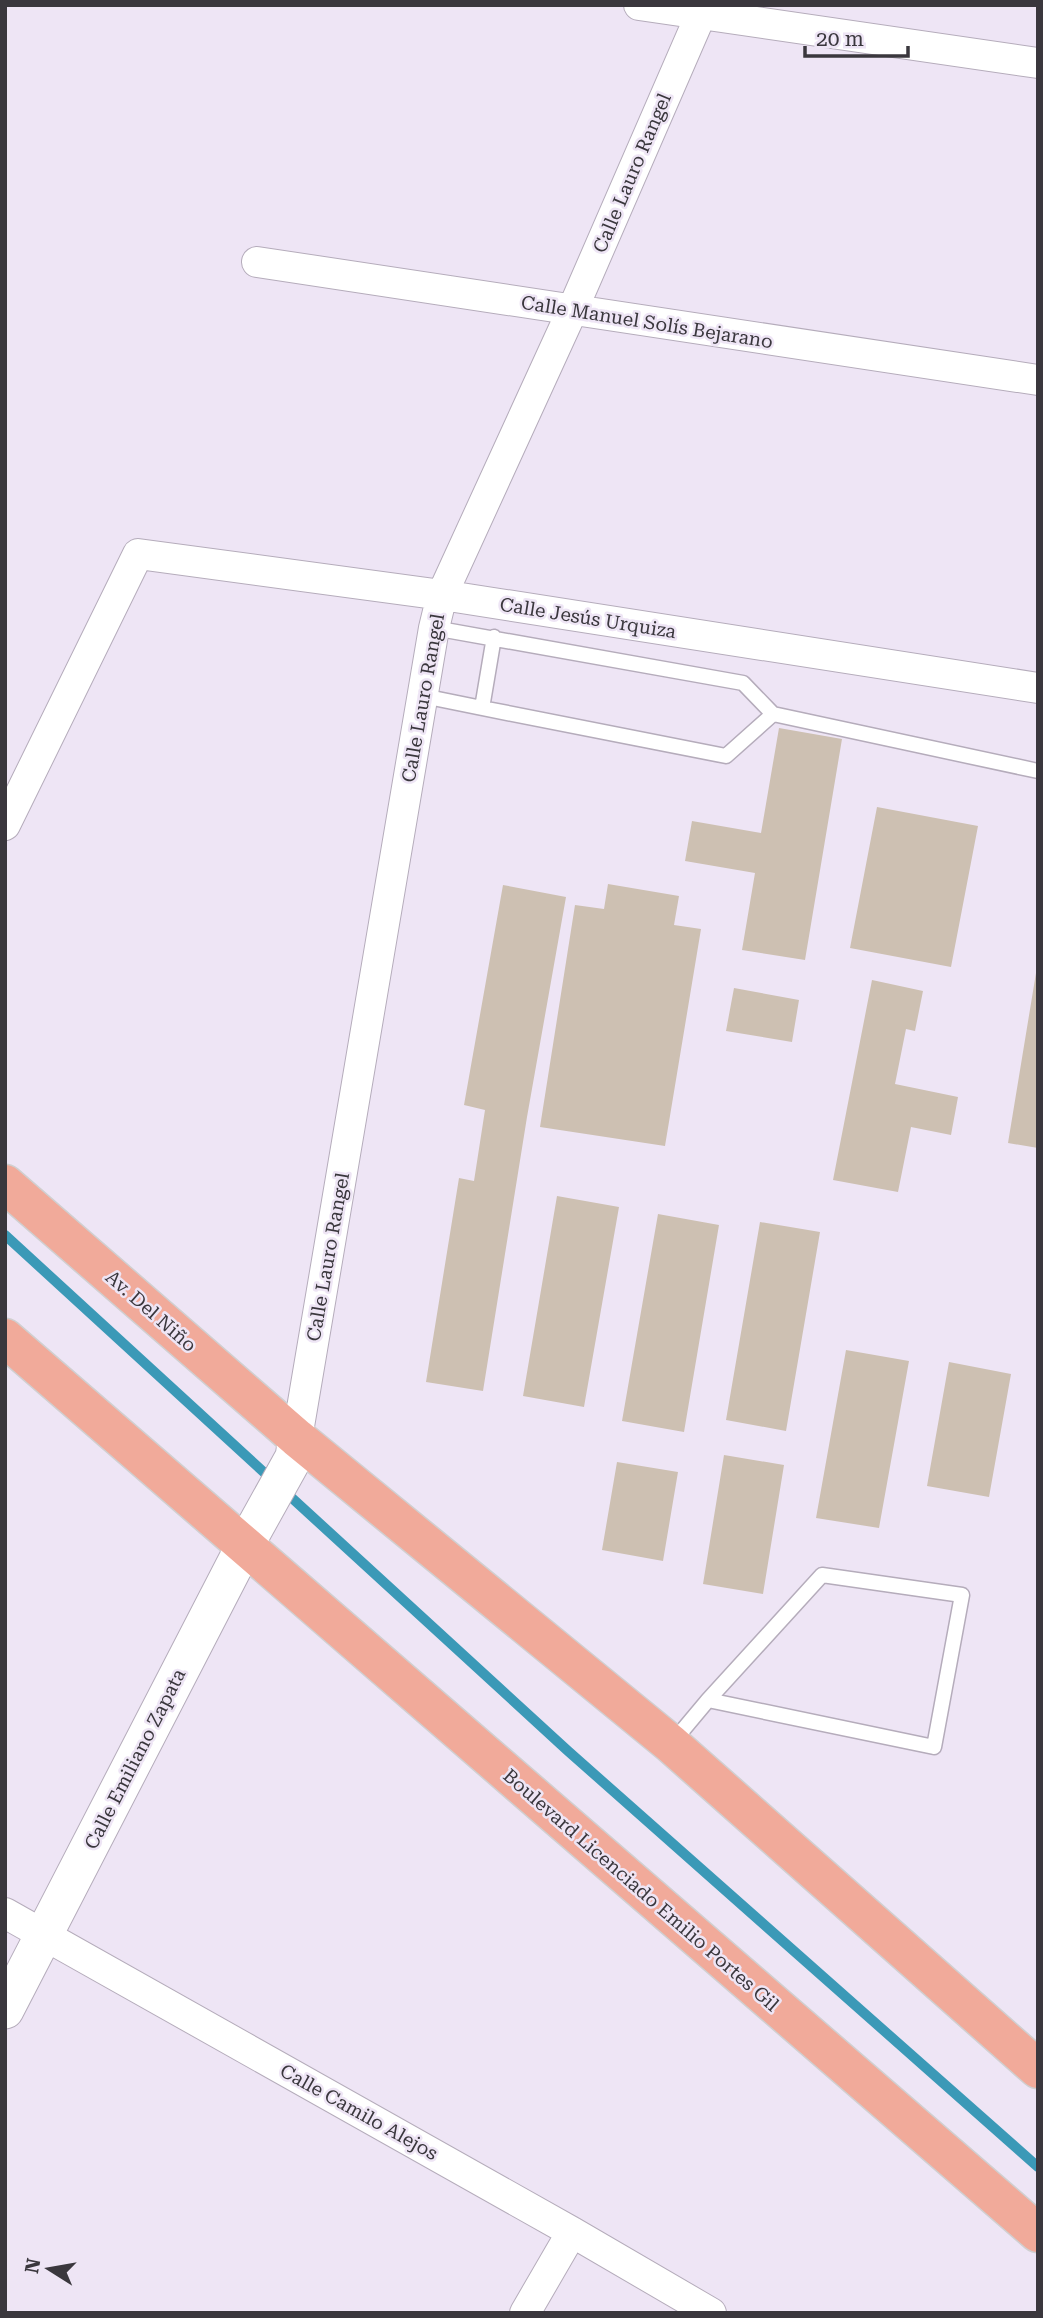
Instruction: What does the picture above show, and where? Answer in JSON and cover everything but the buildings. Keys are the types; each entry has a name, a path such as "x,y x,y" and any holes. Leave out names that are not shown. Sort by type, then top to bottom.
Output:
{"main road":[{"name":"Av. Del Niño","path":"5,1184 296,1447"},
{"path":"5,1338 244,1547"},
{"path":"296,1447 671,1744 1038,2069"},
{"name":"Boulevard Licenciado Emilio Portes Gil","path":"244,1547 1038,2233"}],"street":[{"path":"639,5 702,10 1038,63"},
{"name":"Calle Lauro Rangel","path":"296,1447 434,628 442,595 572,311 702,10"},
{"name":"Calle Manuel Solís Bejarano","path":"257,262 1038,380"},
{"name":"Calle Jesús Urquiza","path":"5,825 138,554 442,595 1038,688"},
{"name":"Calle Emiliano Zapata","path":"5,2010 244,1547 268,1508 296,1447"},
{"name":"Calle Camilo Alejos","path":"5,1913 711,2313"},
{"path":"525,2313 572,2232"}],"lane":[{"path":"434,628 743,683 773,714 1038,771"},
{"path":"482,708 495,637"},
{"path":"423,696 726,756 773,714"},
{"path":"671,1744 708,1700 822,1575 962,1595 934,1747 708,1700"}],"waterway":[{"path":"5,1235 568,1751 1038,2167"}]}
